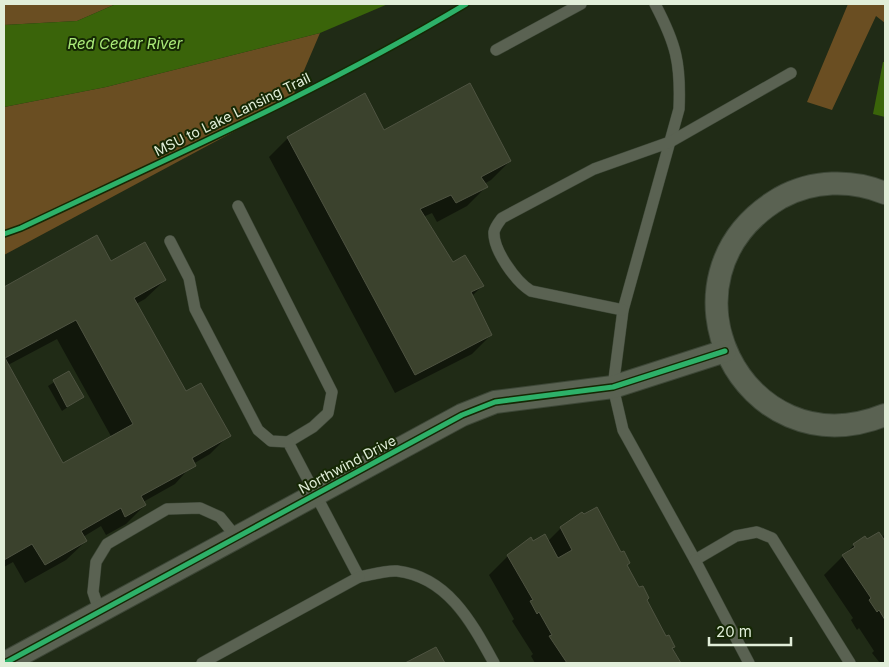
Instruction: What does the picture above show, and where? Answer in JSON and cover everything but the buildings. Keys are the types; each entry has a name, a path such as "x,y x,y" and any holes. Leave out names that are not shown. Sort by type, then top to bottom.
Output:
{"street":[{"path":"885,193 870,186 831,182 793,190 760,210 734,240 719,275 716,314 725,351 747,387 781,413 821,425 864,423 885,414"},
{"name":"Northwind Drive","path":"5,663 100,613 315,493 462,414 496,402 613,387 725,351"}],"lane":[{"path":"496,50 581,4"},
{"path":"655,4 672,36 681,77 679,109 624,310 613,387 623,430 749,663"},
{"path":"624,310 531,291 519,284 496,243 494,230 502,218 594,169 670,142 791,73"},
{"path":"170,241 189,278 195,309 258,430 271,440 288,442 313,427 328,413 332,392 238,206"},
{"path":"288,442 359,577"},
{"path":"100,613 93,592 96,562 108,544 168,509 200,508 220,517 236,538"},
{"path":"694,560 736,536 757,532 772,538 850,663"},
{"path":"202,663 359,577 396,571 433,582 469,618 494,663"}],"shaded area":[{"path":"4,4 116,4 77,21 4,25"},
{"path":"848,4 885,4 885,23 876,16 832,110 807,102"},
{"path":"320,33 291,101 4,255 4,107 106,87"}],"water":[{"name":"Red Cedar River","path":"116,4 388,4 320,33 106,87 4,107 4,25 77,21"},
{"path":"883,62 885,62 885,117 873,114"}],"cycle path":[{"name":"MSU to Lake Lansing Trail","path":"4,234 21,228 134,175 302,94 358,65 466,4"},
{"path":"5,663 462,415 495,402 613,387 725,351"}]}
